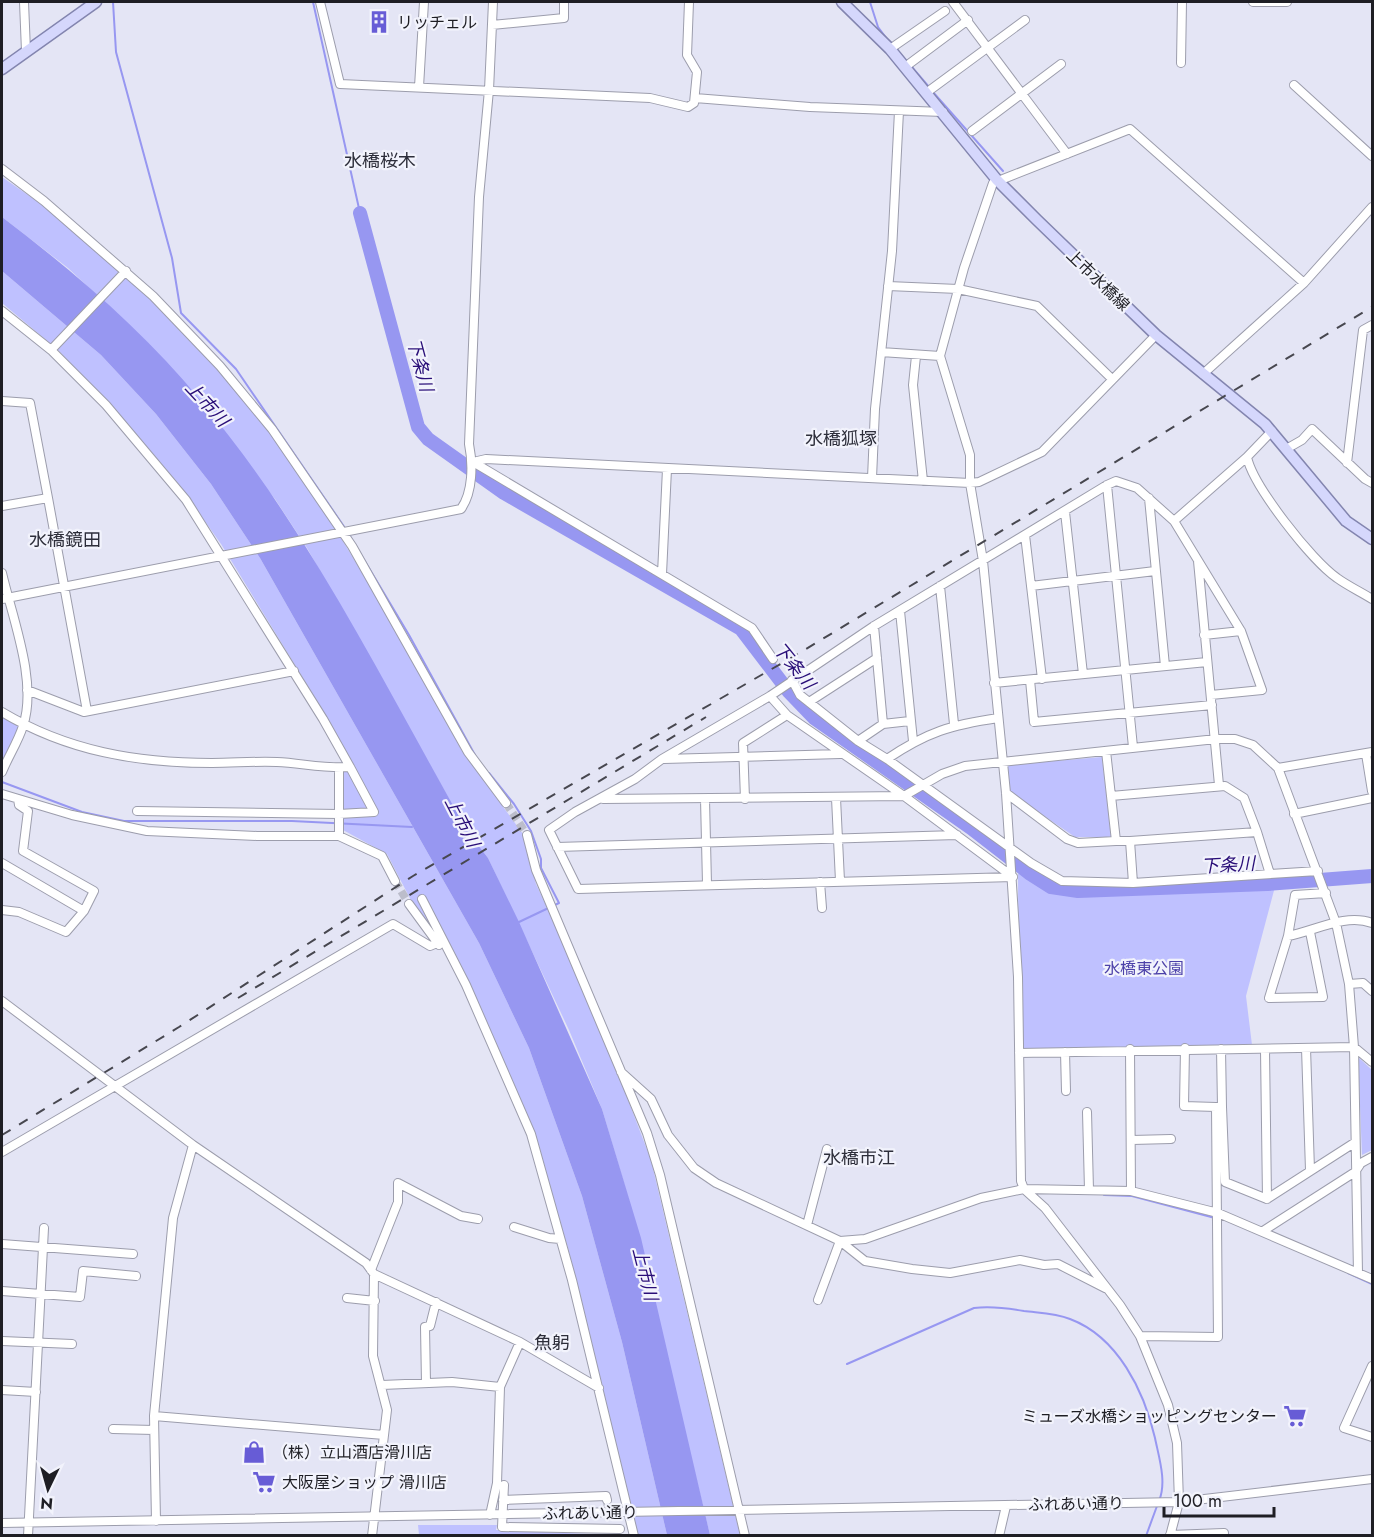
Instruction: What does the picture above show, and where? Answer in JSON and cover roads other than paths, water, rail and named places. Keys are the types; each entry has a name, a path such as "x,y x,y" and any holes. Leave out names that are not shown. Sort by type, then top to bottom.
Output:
{"main road":[{"path":"2,69 96,2"},
{"name":"上市水橋線","path":"842,2 905,67 998,180 1156,335 1203,375 1230,393 1272,431 1346,520 1372,539"}],"street":[{"path":"24,2 26,51"},
{"path":"320,2 340,84 650,98 688,107 694,103 697,72 687,55 689,2"},
{"path":"419,87 424,2"},
{"path":"4,598 461,509 466,503 473,462 469,444 478,220 489,90 493,2"},
{"path":"492,25 564,18 564,2"},
{"path":"953,2 1067,154"},
{"path":"1181,63 1182,2"},
{"path":"1253,2 1287,2"},
{"path":"890,50 945,11"},
{"path":"905,67 968,20"},
{"path":"926,93 1025,20"},
{"path":"972,131 1061,64"},
{"path":"1294,85 1372,156"},
{"path":"695,98 798,106 943,112"},
{"path":"872,478 888,286 899,111"},
{"path":"1224,1533 1170,1535 1179,1502 1177,1443 1168,1405 1140,1336 1108,1289 1045,1208 1024,1189 1021,1181 1013,874 1006,793 983,561 970,483 968,446 940,356 958,289 993,183 1130,129 1304,283"},
{"path":"2,169 44,201 126,271 205,350 272,429 343,533 468,752 506,803"},
{"path":"1203,375 1304,283 1372,207"},
{"path":"51,350 126,271"},
{"path":"888,286 958,289 1037,306 1112,379"},
{"path":"2,311 51,350 106,405 186,500 225,555 350,767 374,813 137,811"},
{"path":"1347,463 1363,330 1372,325"},
{"path":"473,462 486,459 979,482 1042,452 1156,335"},
{"path":"881,352 940,356"},
{"path":"916,356 913,385 923,481"},
{"path":"2,401 30,403 87,711"},
{"path":"1288,448 1302,440 1312,429 1347,463 1372,483"},
{"path":"1174,521 1247,457 1272,431"},
{"path":"1247,457 1262,490 1306,546 1335,577 1372,599"},
{"path":"473,462 752,628 773,659"},
{"path":"662,574 667,469"},
{"path":"1013,874 840,882 578,889 549,831 635,779 662,759 772,694 874,626 1065,512 1107,484 1116,481 1128,484 1149,498 1174,521 1241,631 1262,690 1129,713 1034,722 1030,680"},
{"path":"1107,484 1133,747"},
{"path":"2,506 48,498"},
{"path":"1149,498 1166,666"},
{"path":"1065,512 1083,674"},
{"path":"1024,535 1042,679"},
{"path":"1198,558 1219,785"},
{"path":"1031,586 1155,572"},
{"path":"2,573 4,598 23,659 27,690 23,726 2,772"},
{"path":"940,586 954,724"},
{"path":"900,610 910,721 914,741"},
{"path":"874,626 883,724"},
{"path":"1204,635 1241,631"},
{"path":"809,702 877,657"},
{"path":"994,683 1207,662"},
{"path":"27,690 87,711 294,671"},
{"path":"790,681 800,695 858,741 887,759 1011,851 1062,881 1133,883 1270,874 1319,875"},
{"path":"772,694 787,715 841,754 906,795 957,835 1013,874"},
{"path":"2,712 23,726 82,749 128,759 210,763 275,762 350,767"},
{"path":"745,799 743,743 787,715"},
{"path":"887,759 914,741 954,724 998,718"},
{"path":"858,741 883,724 910,721"},
{"path":"600,799 836,798 906,795 942,774 965,765 1216,739 1235,739 1253,745 1278,768 1336,923 1349,984 1354,1047 1358,1273"},
{"path":"1106,751 1116,842"},
{"path":"1278,768 1369,753 1372,791"},
{"path":"662,759 841,754"},
{"path":"339,768 339,836"},
{"path":"1111,796 1219,785 1245,798 1270,874"},
{"path":"1006,793 1067,839 1078,843 1257,832"},
{"path":"2,794 95,821 147,831 257,836 339,836 382,856 395,881"},
{"path":"836,798 840,882"},
{"path":"1294,813 1372,798"},
{"path":"2,910 19,912 66,932 84,911 94,891 23,851 28,811 19,805 18,799"},
{"path":"705,799 707,884"},
{"path":"557,847 957,835"},
{"path":"527,836 536,870 646,1133 660,1174 736,1510 745,1536"},
{"path":"1130,841 1133,883"},
{"path":"2,863 84,911"},
{"path":"820,882 822,908"},
{"path":"1310,932 1323,997 1269,998 1288,936 1295,896 1325,891"},
{"path":"422,899 489,1036 531,1134 632,1513 634,1536"},
{"path":"408,904 437,943 450,955"},
{"path":"1288,936 1352,919 1372,923"},
{"path":"2,1152 393,924 430,946 437,943"},
{"path":"1349,984 1363,983 1372,991"},
{"path":"2,1000 193,1145 366,1263 372,1272 520,1342 598,1388"},
{"path":"1019,1053 1185,1048 1265,1050 1354,1047 1372,1062"},
{"path":"1185,1048 1184,1106 1219,1107"},
{"path":"1306,1048 1310,1170"},
{"path":"1130,1049 1131,1191"},
{"path":"1140,1336 1218,1337 1221,1049"},
{"path":"1265,1050 1267,1199"},
{"path":"1065,1052 1065,1091"},
{"path":"621,1072 651,1099 668,1135 694,1168 716,1183 840,1241 865,1261 950,1273 1020,1260 1044,1265 1058,1264 1108,1289"},
{"path":"1219,1107 1225,1182 1267,1199"},
{"path":"1088,1112 1089,1190"},
{"path":"1132,1140 1171,1139"},
{"path":"1267,1199 1354,1143"},
{"path":"156,1521 154,1416 173,1218 193,1145"},
{"path":"807,1225 827,1149"},
{"path":"1263,1231 1355,1172 1361,1163 1372,1158"},
{"path":"372,1536 387,1410 374,1356 375,1301 372,1272 398,1202 398,1183 461,1216 478,1219"},
{"path":"840,1241 865,1239 981,1198 1024,1189 1131,1191 1218,1213 1372,1279"},
{"path":"514,1227 549,1238 560,1239"},
{"path":"27,1536 44,1228"},
{"path":"818,1300 840,1241"},
{"path":"2,1244 134,1254"},
{"path":"2,1291 80,1297 83,1271 136,1276"},
{"path":"347,1298 375,1301"},
{"path":"426,1383 425,1327 430,1326 436,1302"},
{"path":"2,1341 72,1344"},
{"path":"490,1515 497,1483 500,1387 520,1342"},
{"path":"1372,1366 1344,1428 1372,1437"},
{"path":"382,1385 452,1382 500,1387"},
{"path":"2,1390 36,1392"},
{"path":"154,1416 384,1435"},
{"path":"113,1429 154,1430"},
{"name":"ふれあい通り","path":"2,1523 1179,1502 1372,1479"},
{"path":"504,1485 502,1527 609,1525 620,1529"},
{"path":"503,1500 606,1496 607,1500"},
{"path":"999,1536 1006,1506"}],"water":[{"name":"上市川","path":"2,217 81,280 132,326 179,375 240,451 277,503 344,610 468,832 488,858 602,1109 641,1238 710,1535 667,1535 622,1342 582,1196 529,1048 479,943 260,558 211,484 156,414 101,355 2,271"}],"waterway":[{"path":"113,2 116,52 172,258 181,313 236,369 345,528"},
{"path":"313,2 360,213"},
{"path":"870,2 878,27 887,39"},
{"path":"911,66 929,87"},
{"path":"932,91 1003,171"},
{"name":"下条川","path":"360,213 418,427 428,439 504,493 741,629 789,692 814,718 971,828 1029,873 1051,887 1078,891 1267,884 1372,876"},
{"path":"348,533 409,635 475,755"},
{"path":"489,773 514,804 531,831 541,859 541,868 559,903 519,922"},
{"path":"2,782 82,812 124,821 292,821 412,827"},
{"path":"1104,1195 1132,1196 1215,1218"},
{"path":"1348,1273 1372,1284"},
{"path":"847,1364 974,1308 1005,1308 1053,1314 1070,1319 1087,1327 1102,1339 1115,1352 1136,1384 1150,1420 1160,1462 1162,1486 1159,1501"},
{"path":"1146,1536 1157,1506"}],"tunnel":[{"path":"506,803 527,835"},
{"path":"395,881 409,904"},
{"path":"607,1500 609,1522"}],"railway":[{"path":"2,1135 179,1027 413,876 796,655 1372,307"},
{"path":"238,998 706,717"}],"place":[{"name":"リッチェル","path":"379,22"},
{"name":"ミューズ水橋ショッピングセンター","path":"1295,1416"},
{"name":"（株）立山酒店滑川店","path":"254,1452"},
{"name":"大阪屋ショップ 滑川店","path":"264,1482"}],"district":[{"name":"水橋桜木","path":"380,161"},
{"name":"水橋狐塚","path":"841,439"},
{"name":"水橋鏡田","path":"65,540"},
{"name":"水橋市江","path":"859,1158"},
{"name":"魚躬","path":"552,1343"}],"park label":[{"name":"水橋東公園","path":"1144,968"}]}
